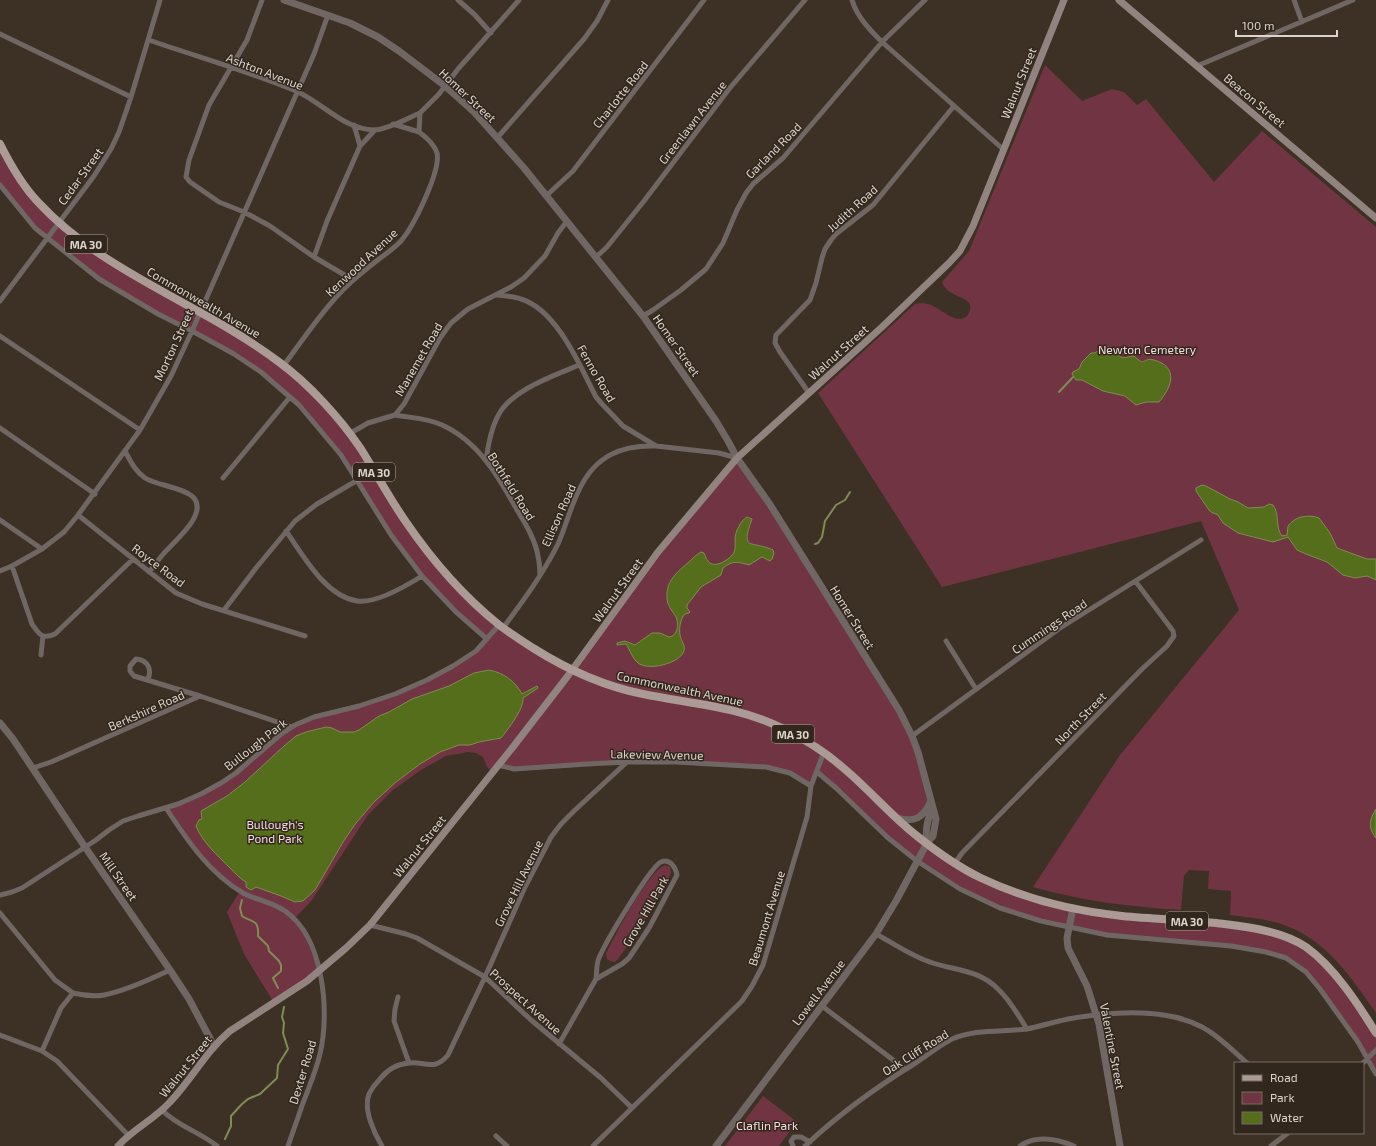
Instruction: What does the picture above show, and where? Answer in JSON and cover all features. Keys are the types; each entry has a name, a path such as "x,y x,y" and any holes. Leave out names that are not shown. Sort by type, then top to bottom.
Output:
{"main road":[{"name":"Walnut Street","path":"118,1146 162,1110 177,1095 214,1046 230,1031 320,972 370,924 572,671 658,552 737,458 893,316 960,251 973,226 1064,0"},
{"name":"Beacon Street","path":"1119,0 1376,218"},
{"name":"Commonwealth Avenue","path":"0,144 15,172 25,186 35,199 59,222 118,266 221,323 256,345 284,365 321,399 361,449 406,523 436,562 469,598 501,626 572,671 599,683 627,691 722,707 756,717 790,732 824,752 853,776 916,836 955,863 977,876 1004,888 1073,908 1122,916 1207,922 1247,927 1272,932 1289,938 1309,949 1327,966 1351,996 1376,1033"}],"street":[{"name":"Cedar Street","path":"0,301 104,161 119,132 149,40 160,0"},
{"path":"262,0 246,40 217,90 202,122 188,160 186,177 190,182 219,202 244,212 270,226 314,257 353,280"},
{"name":"Homer Street","path":"284,0 350,23 378,37 445,86 474,112 497,138 567,221 643,316 716,421 730,443 737,458 769,503 899,710 912,736 925,774 932,805 925,834 926,843"},
{"path":"458,0 474,14 491,33"},
{"path":"314,257 327,221 360,146 375,130 420,113 519,0"},
{"path":"497,138 584,39 597,21 608,0"},
{"name":"Charlotte Road","path":"546,196 573,171 704,0"},
{"name":"Greenlawn Avenue","path":"596,257 608,247 729,89 805,0"},
{"path":"852,0 858,14 882,42 1004,150"},
{"name":"Garland Road","path":"643,316 681,290 706,268 722,243 737,210 746,193 753,184 794,147 882,42 925,0"},
{"path":"1294,0 1302,22"},
{"path":"1197,66 1353,0"},
{"name":"Morton Street","path":"0,570 12,566 42,549 64,532 95,494 140,430 171,376 192,331 317,47 328,15"},
{"path":"0,34 131,97"},
{"name":"Ashton Avenue","path":"149,40 297,92 337,117 354,125 375,130"},
{"name":"Judith Road","path":"809,392 780,352 775,343 776,335 810,300 825,249 831,240 836,234 873,205 954,106"},
{"path":"393,124 420,132 420,113"},
{"path":"354,125 360,146"},
{"name":"Kenwood Avenue","path":"284,365 322,313 353,280 400,242 412,224 434,176 437,162 437,154 433,145 420,132"},
{"path":"0,184 31,224 99,279 152,310 234,354 261,372 299,405 341,455 391,535 422,576 456,612 487,639"},
{"name":"Manemet Road","path":"395,415 404,404 440,338 451,323 468,310 524,278 545,256 558,232 567,221"},
{"name":"Fenno Road","path":"496,295 522,299 533,304 544,314 568,342 596,397 623,426 656,446 719,453 737,458"},
{"path":"0,336 140,430"},
{"path":"486,461 489,441 494,424 508,402 535,384 579,365"},
{"path":"223,478 290,397"},
{"path":"349,434 368,423 395,415"},
{"name":"Bothfeld Road","path":"395,415 424,419 442,425 455,432 468,442 486,461 512,501 532,538 537,551 540,576"},
{"path":"0,428 95,494"},
{"name":"Ellison Road","path":"501,626 540,576 558,544 580,487 589,474 598,464 611,454 623,448 656,446"},
{"path":"126,451 133,467 147,480 190,494 196,500 197,508 194,519 188,528 166,551 149,572"},
{"path":"224,610 286,531 302,514 373,470"},
{"name":"Royce Road","path":"78,515 176,593 186,598 305,636"},
{"path":"0,520 42,549"},
{"path":"286,531 317,575 326,584 339,594 357,601 380,597 409,584 422,576"},
{"name":"Cummings Road","path":"912,736 1060,628 1202,540"},
{"path":"12,566 32,624 42,636 49,636 55,634 133,559"},
{"name":"North Street","path":"955,863 962,852 1166,646 1174,636 1173,631 1136,582"},
{"name":"Bullough Park","path":"0,895 22,888 124,821 166,808 201,794 224,781 236,773 275,738 292,727 310,718 359,706 410,688 465,659 476,651 501,626"},
{"path":"40,655 42,636"},
{"path":"946,641 976,689"},
{"path":"148,679 150,670 148,665 141,660 136,659 130,666 130,671 134,676 200,696"},
{"name":"Berkshire Road","path":"33,768 51,762 200,696 292,727"},
{"name":"Mill Street","path":"0,722 33,768 85,847 170,970 189,1000 214,1046"},
{"name":"Beaumont Avenue","path":"593,1146 742,1000 755,981 763,965 770,943 807,817 811,786 824,752"},
{"name":"Lakeview Avenue","path":"498,765 514,770 627,762 676,762 766,767 790,773 811,786"},
{"name":"Grove Hill Avenue","path":"409,1062 429,1065 439,1064 448,1056 525,887 551,838 561,824 575,810 627,762"},
{"path":"817,772 836,788 887,837 917,861 950,883 995,906 1028,917 1107,935 1231,946 1266,952 1286,958 1303,970 1315,983 1367,1058 1376,1074"},
{"path":"896,818 909,821 918,818 932,805"},
{"name":"Dexter Road","path":"166,808 192,847 204,861 242,892 280,908 301,928 310,942 320,972 325,1007 323,1032 320,1054 288,1146"},
{"name":"Lowell Avenue","path":"716,1146 876,934 896,901 926,843"},
{"name":"Grove Hill Park","path":"559,1044 596,979 598,960 603,949 631,902 656,865 662,861 673,865 676,869 677,875 673,885 649,928 629,958 622,964 596,979"},
{"name":"Valentine Street","path":"1073,908 1067,938 1068,948 1087,986 1097,1015 1120,1146"},
{"path":"0,913 55,980 73,993 88,996 104,995 146,981 170,970"},
{"name":"Prospect Avenue","path":"370,924 417,938 485,977 559,1044 601,1078 632,1108"},
{"path":"876,934 929,962 960,969 978,975 988,981 1004,995 1027,1028"},
{"path":"42,1051 61,1008 73,993"},
{"path":"382,1146 376,1136 370,1120 368,1107 369,1095 375,1084 385,1073 396,1066 409,1062 394,1021 398,997"},
{"path":"822,1006 905,1069"},
{"name":"Oak Cliff Road","path":"805,1146 852,1107 905,1069 953,1039 982,1032 1027,1028 1097,1015 1143,1014 1165,1016 1184,1020 1202,1027 1217,1037 1246,1062"},
{"path":"0,1035 42,1051 64,1068 129,1136"},
{"path":"1364,1062 1376,1050"},
{"path":"162,1110 175,1121 201,1135 217,1146"},
{"path":"1271,1146 1287,1134"},
{"path":"496,1136 507,1146"},
{"path":"793,1146 790,1141 794,1137 801,1137 810,1142"},
{"path":"1020,1146 1032,1140 1044,1139 1056,1140 1074,1146"}],"green space":[{"name":"Newton Cemetery","path":"1045,65 1082,101 1112,89 1124,92 1137,105 1146,99 1214,182 1262,131 1376,227 1376,1013 1336,960 1311,939 1297,930 1281,924 1262,919 1230,915 1231,891 1208,889 1209,871 1189,870 1184,876 1181,910 1107,903 1033,887 1120,755 1239,610 1201,521 942,587 818,393 915,304 923,303 930,305 955,318 961,319 967,316 970,309 970,304 950,292 945,288 942,282 969,251"},
{"name":"Bullough's Pond Park","path":"0,144 25,186 86,244 284,365 349,434 406,523 484,612 572,671 658,552 737,458 906,723 931,801 918,818 897,818 969,872 1058,905 1273,932 1321,960 1376,1033 1376,1074 1320,989 1293,962 1266,952 1107,935 1041,921 985,901 917,861 817,772 811,786 790,773 766,767 627,762 514,769 498,765 492,772 487,767 483,757 476,753 468,752 446,756 421,770 393,790 368,815 312,900 294,919 301,928 320,971 274,1003 244,954 227,912 240,891 207,863 166,808 213,787 295,725 395,694 465,659 487,639 456,612 403,551 358,480 308,414 261,372 99,279 36,229 0,185"},
{"path":"665,865 670,867 671,873 653,907 618,959 615,962 610,961 607,959 606,954 632,905 650,879"},
{"name":"Claflin Park","path":"763,1096 797,1122 779,1146 725,1146"}],"water":[{"path":"1108,347 1113,348 1123,358 1134,356 1143,362 1150,359 1162,363 1167,367 1170,372 1170,384 1159,402 1146,402 1136,405 1125,396 1103,391 1082,380 1076,380 1072,374 1079,369 1082,362 1091,353"},
{"path":"1202,485 1248,508 1264,507 1269,504 1273,505 1282,536 1287,535 1288,526 1298,518 1311,516 1319,518 1330,533 1337,548 1367,559 1376,559 1376,580 1367,576 1355,578 1343,575 1327,562 1297,550 1288,537 1273,542 1238,533 1223,523 1218,515 1209,510 1196,491 1196,488"},
{"path":"747,517 752,519 747,536 748,541 750,543 773,550 774,553 772,559 770,561 762,557 749,565 739,563 730,564 723,568 721,575 701,587 687,605 690,612 683,616 681,621 680,635 684,646 684,651 680,657 662,665 648,666 638,663 634,659 626,644 617,645 617,643 625,641 635,645 652,633 660,633 669,637 672,636 677,629 677,620 667,600 667,591 673,577 680,569 701,552 704,553 708,561 714,564 718,564 730,558 735,550 735,536 737,530"},
{"path":"489,670 500,673 508,678 516,685 522,694 537,686 538,688 523,698 521,708 501,738 470,745 459,745 440,752 420,764 396,782 374,802 356,823 315,890 303,901 295,902 256,887 251,890 246,887 246,882 215,853 199,832 196,826 199,820 202,819 201,811 227,796 245,782 296,736 326,727 340,732 354,732 379,716 412,699 449,686 474,673"},
{"path":"1376,809 1376,838 1370,824"}],"waterway":[{"path":"1059,392 1073,377"},
{"path":"815,544 818,543 822,537 825,521 836,505 845,500 850,492"},
{"path":"242,900 240,908 242,916 256,924 258,936 268,946 269,951 281,965 281,971 273,978 278,988"},
{"path":"225,1139 231,1126 231,1116 248,1099 260,1094 277,1078 278,1065 288,1049 283,1033 284,1023 282,1017 284,1007"}]}
